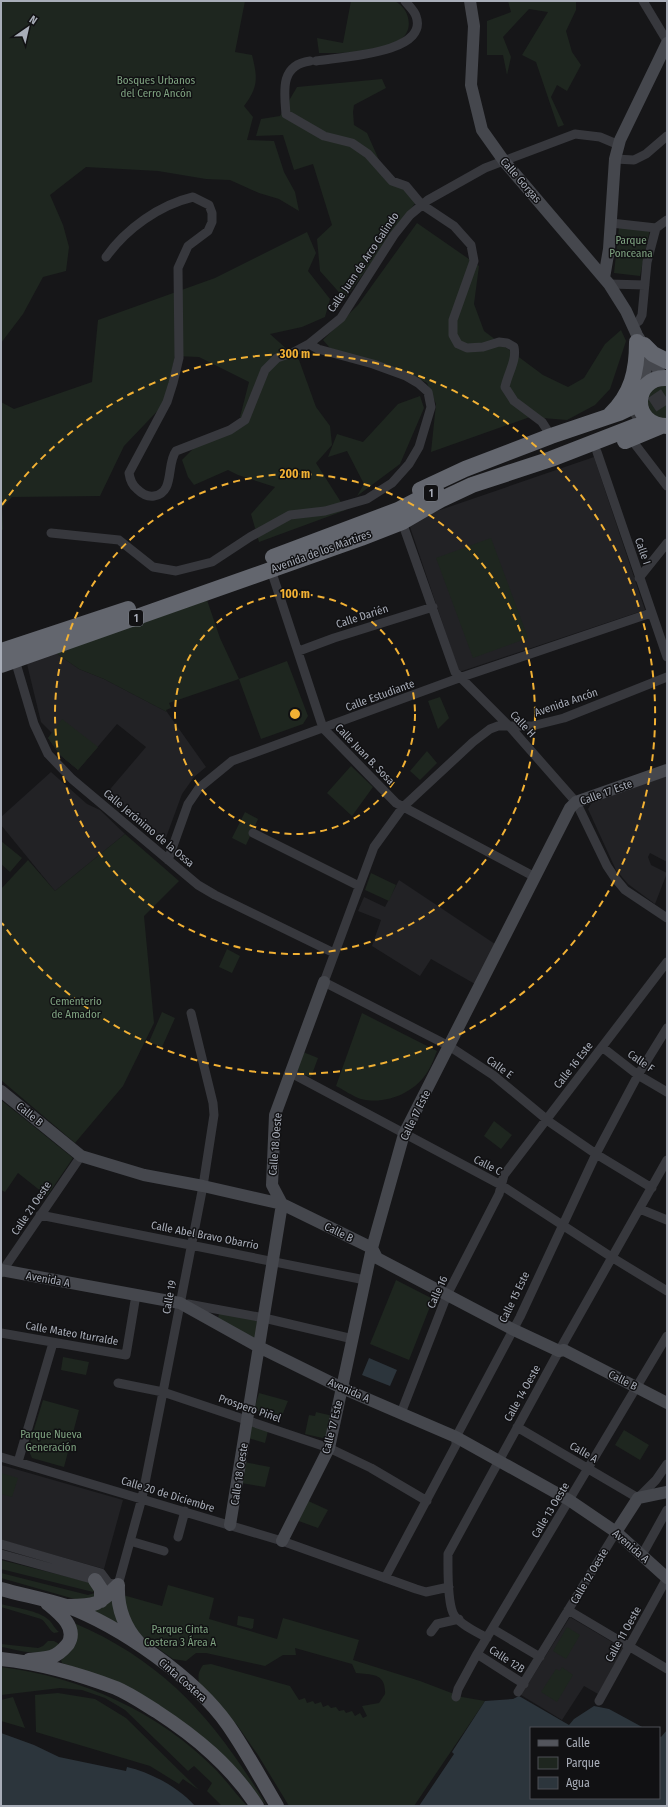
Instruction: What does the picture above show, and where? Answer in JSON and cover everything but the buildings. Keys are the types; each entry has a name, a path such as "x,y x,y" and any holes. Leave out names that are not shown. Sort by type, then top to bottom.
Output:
{"highway":[{"path":"607,417 623,400 634,380 638,337"},
{"path":"638,337 653,354 667,361"},
{"path":"664,426 648,421 644,416 640,403 640,396 646,385 651,381 665,378"},
{"path":"364,523 433,483 551,436 607,417 640,403"},
{"path":"402,522 597,452 633,428 664,426"},
{"name":"Avenida de los Mártires","path":"8,662 271,570 402,522 440,500 472,486 551,459 633,428"},
{"name":"Avenida de los Mártires","path":"1,652 153,601 364,523 398,510 440,488 633,428"}],"main road":[{"path":"66,1606 93,1606 101,1601 107,1582"},
{"path":"101,1601 101,1589 107,1582"},
{"path":"107,1582 118,1600 124,1622 140,1646"},
{"name":"Cinta Costera","path":"1,1589 66,1606 107,1626 140,1646 179,1675 207,1700 228,1725 277,1806"},
{"path":"22,1661 50,1657 60,1653 70,1639 71,1632 65,1620 47,1602"},
{"path":"1,1659 22,1661 76,1674 118,1689 146,1705 188,1732 222,1762 247,1790 257,1806"}],"street":[{"path":"405,1 416,14 416,31 407,40 399,45 380,52 299,63 290,69 284,91 286,114 324,136 352,143 363,151 392,181 406,186 421,204 454,226 471,245 474,261 453,320 453,335 458,344 467,348 483,347 499,342 507,343 514,347 516,356 508,373 505,387 514,400 542,422 551,436"},
{"name":"Calle Gorgas","path":"470,1 474,26 471,85 476,113 482,130 504,161 607,281 638,337 665,378"},
{"path":"643,1 667,42 619,145 615,159 607,281 645,285"},
{"name":"Calle Juan de Arco Galindo","path":"106,257 118,241 162,209 192,197 209,205 212,213 212,222 208,231 188,246 178,268 179,358 167,402 129,473 134,487 149,496 157,495 163,492 168,485 172,456 176,452 230,430 245,420 265,370 277,358 294,352 309,344 341,318 394,235 421,204 459,182 504,161 575,134 600,136 619,145"},
{"path":"615,159 634,160 646,154 667,136"},
{"path":"638,337 639,321 642,315 647,262 656,228 667,220"},
{"path":"611,223 656,228"},
{"name":"Calle Gorgas","path":"638,337 645,364 646,385"},
{"path":"51,532 119,540 153,567 176,571 212,562 250,537 290,515 325,511 366,499 392,483 409,464 419,447 431,407 428,392 418,383 406,376 373,364 318,349 309,344"},
{"path":"633,428 667,486"},
{"name":"Calle I","path":"597,452 667,657"},
{"name":"Calle H","path":"402,522 455,672 459,678 511,728 576,802 607,866 615,878 626,890 667,918"},
{"path":"639,578 667,543"},
{"name":"Calle Juan B. Sosa","path":"271,570 299,651 323,728 396,803 535,877"},
{"name":"Calle Darién","path":"299,651 342,635 432,607"},
{"name":"Calle Estudiante","path":"168,860 188,804 199,788 232,761 246,754 323,728 459,678 651,612"},
{"name":"Calle Jerónimo de la Ossa","path":"8,662 48,754 72,779 198,885 215,895 334,953"},
{"name":"Avenida Ancón","path":"403,807 473,742 490,729 498,726 511,728 532,726 564,718 667,677"},
{"name":"Calle 17 Este","path":"282,1541 329,1448 372,1248 404,1134 570,808 576,802 667,770"},
{"name":"Calle 18 Oeste","path":"230,1525 282,1204 272,1186 275,1115 374,847 403,807"},
{"path":"252,833 359,886"},
{"name":"Calle 16 Este","path":"501,1185 504,1175 546,1118 667,963"},
{"name":"Calle E","path":"324,982 449,1046 493,1075 546,1118 596,1154 652,1188"},
{"name":"Calle 19","path":"107,1582 130,1541 142,1498 203,1186 214,1115 213,1103 191,1013"},
{"name":"Calle 15 Este","path":"385,1578 456,1445 456,1437 512,1329 520,1317 596,1154 638,1075 667,1028"},
{"name":"Calle F","path":"602,1047 638,1075 667,1092"},
{"name":"Calle C","path":"291,1073 501,1185 613,1258 667,1291"},
{"name":"Calle B","path":"1,1091 81,1156 144,1175 203,1186 282,1204 372,1248 377,1258 512,1329 559,1351 564,1350 667,1403"},
{"name":"Calle 21 Oeste","path":"2,1271 81,1156"},
{"name":"Calle 14 Oeste","path":"458,1619 453,1613 449,1587 448,1554 559,1351 613,1258 667,1160"},
{"name":"Calle 16","path":"401,1413 447,1295 498,1194 501,1185"},
{"path":"640,1209 667,1220"},
{"name":"Calle Abel Bravo Obarrio","path":"40,1215 191,1246 273,1260 365,1280"},
{"name":"Avenida A","path":"2,1271 180,1303 259,1348 342,1388 456,1437 498,1462 569,1500 616,1532 667,1578"},
{"name":"Calle Mateo Iturralde","path":"1,1333 126,1355 136,1295"},
{"path":"180,1303 264,1318 353,1339"},
{"name":"Calle 13 Oeste","path":"456,1696 458,1689 487,1638 638,1387 667,1336"},
{"path":"18,1462 53,1343"},
{"name":"Prospero Piñel","path":"118,1383 163,1392 329,1448 371,1468 427,1501"},
{"name":"Calle A","path":"517,1427 638,1498"},
{"name":"Calle 20 de Diciembre","path":"1,1457 282,1541 426,1592 449,1587"},
{"name":"Calle 12 Oeste","path":"518,1692 638,1498 656,1480 667,1464"},
{"path":"638,1498 667,1492"},
{"path":"642,1555 667,1510"},
{"path":"178,1537 185,1511"},
{"path":"130,1541 164,1551"},
{"path":"1,1544 101,1573 107,1582"},
{"path":"1,1554 107,1582"},
{"name":"Calle 11 Oeste","path":"599,1701 667,1578"},
{"path":"568,1610 667,1669"},
{"path":"432,1632 437,1624 458,1619 487,1638"},
{"path":"493,1629 540,1657"},
{"name":"Calle 12B","path":"478,1654 524,1684"}],"shaded area":[{"path":"594,457 645,610 459,672 408,521"},
{"path":"56,653 79,669 104,679 167,712 206,767 194,777 182,794 164,843 106,794 146,747 117,724 78,770 60,755 48,738 52,733 41,722 27,664"},
{"path":"51,772 87,804 100,810 125,834 55,891 1,825 1,817"},
{"path":"667,776 667,862 650,853 648,857 651,865 667,873 655,904 628,884 616,870 588,809 592,802"},
{"path":"399,880 495,944 475,984 431,959 420,976 372,946 381,920 358,911 364,897 385,907"},
{"path":"1,1465 123,1500 104,1569 1,1540"},
{"path":"570,1617 624,1649 598,1694 584,1686 562,1720 521,1695"}],"green space":[{"name":"Bosques Urbanos del Cerro Ancón","path":"1,1 245,1 235,52 252,55 256,77 256,82 252,93 244,106 253,117 247,140 274,141 284,172 295,192 299,211 279,199 259,193 230,180 206,179 158,171 86,167 50,195 63,225 69,247 66,271 43,277 23,314 1,343"},
{"path":"351,1 394,1 404,8 407,14 409,26 407,31 399,40 380,48 360,52 319,53 317,38 343,43"},
{"path":"508,1 576,1 576,10 566,31 572,52 581,65 567,91 557,85 551,97 564,125 558,127 536,62 522,55 548,12 529,9 503,37 511,57 507,75 503,55 487,55 487,21 511,12"},
{"path":"382,79 386,88 354,105 354,125 367,133 387,178 408,190 416,202 345,299 320,271 317,239 332,225 313,164 294,170 283,135 256,136 261,119 280,116 297,87"},
{"path":"417,223 479,266 474,304 484,331 543,375 568,387 584,378 605,344 621,330 626,341 610,389 595,405 567,420 530,417 431,452 436,404 427,383 408,373 330,348 323,340 358,305"},
{"name":"Parque Ponceana","path":"619,227 650,229 640,276 614,273"},
{"path":"307,232 316,253 308,271 330,299 325,317 302,327 270,334 299,360 316,407 330,426 332,445 316,463 346,510 259,542 251,514 275,487 238,475 228,470 194,485 188,477 182,460 202,440 238,425 249,382 199,357 175,356 165,403 124,446 100,496 12,497 2,508 3,529 1,532 1,402 14,409 92,382 98,320 215,278"},
{"path":"667,384 667,420 652,416 646,398 650,390"},
{"path":"420,396 424,408 400,464 357,496 364,484 347,451 328,457 337,434 363,442 398,404"},
{"path":"491,538 528,638 473,658 436,558"},
{"path":"207,600 220,638 239,679 169,703 171,708 166,710 167,712 104,679 79,669 56,653"},
{"path":"287,661 308,716 303,724 261,739 239,679"},
{"path":"440,697 449,718 438,729 428,701"},
{"path":"62,719 98,747 78,770 60,755 48,738"},
{"path":"427,751 437,763 420,780 410,771"},
{"path":"351,766 373,787 352,816 327,793"},
{"path":"245,812 258,819 246,845 232,838"},
{"name":"Cementerio de Amador","path":"125,834 179,881 144,916 154,1023 123,1086 75,1143 1,1080 1,889 28,860 55,891"},
{"path":"1,841 22,858 10,872 1,864"},
{"path":"371,873 396,885 389,901 365,890"},
{"path":"227,949 240,956 232,973 219,967"},
{"path":"162,1012 175,1018 162,1047 149,1042"},
{"path":"362,1013 437,1051 431,1066 422,1079 416,1086 399,1096 380,1100 361,1099 336,1086"},
{"path":"303,1052 318,1058 311,1077 299,1073 297,1068"},
{"path":"1,1100 73,1158 47,1196 18,1173 5,1192 1,1190"},
{"path":"494,1121 512,1135 501,1149 484,1136"},
{"path":"396,1280 433,1299 409,1360 370,1344"},
{"path":"219,1313 258,1319 256,1339 218,1319"},
{"path":"63,1357 89,1362 86,1375 61,1370"},
{"path":"259,1393 288,1401 281,1418 254,1410"},
{"name":"Parque Nueva Generación","path":"43,1400 79,1410 64,1467 32,1458 28,1449"},
{"path":"316,1412 333,1416 327,1439 305,1434 309,1415 315,1416"},
{"path":"250,1424 268,1431 265,1443 248,1438"},
{"path":"624,1430 649,1445 640,1460 615,1445"},
{"path":"244,1462 270,1467 265,1487 241,1483"},
{"path":"1,1473 18,1478 12,1497 1,1494"},
{"path":"306,1500 328,1510 318,1528 296,1520"},
{"path":"1,1560 92,1583 96,1590 93,1592 1,1569"},
{"path":"1,1573 88,1595 98,1592 96,1598 78,1600 1,1578"},
{"name":"Parque Cinta Costera 3 Área A","path":"168,1585 214,1598 209,1619 277,1639 283,1618 359,1640 353,1660 420,1681 462,1697 485,1701 414,1806 289,1806 258,1755 237,1725 199,1683 198,1678 203,1665 211,1664 290,1686 299,1700 305,1698 307,1703 313,1701 315,1704 321,1702 323,1707 328,1705 331,1708 336,1707 339,1711 344,1710 346,1713 352,1711 355,1716 360,1713 363,1718 367,1716 362,1706 379,1703 385,1694 383,1682 376,1676 356,1673 352,1664 295,1648 296,1655 283,1655 265,1666 206,1653 196,1653 186,1661 173,1659 138,1634 131,1627 123,1595 162,1606"},
{"path":"112,1600 123,1628 87,1611"},
{"path":"1,1604 39,1614 49,1620 59,1632 54,1633 41,1619 1,1607"},
{"path":"238,1616 254,1619 253,1628 251,1629 237,1625"},
{"path":"74,1623 107,1639 136,1656 162,1676 186,1698 208,1721 228,1747 267,1806 232,1766 83,1670 62,1663 61,1660 76,1644"},
{"path":"567,1627 580,1635 566,1659 553,1651"},
{"path":"48,1641 54,1641 59,1644 48,1652 40,1653 32,1653 1,1647 1,1644 38,1648 43,1646"},
{"path":"1,1667 61,1679 118,1701 145,1715 170,1731 194,1750 217,1771 247,1806 222,1806 207,1791 212,1783 194,1766 188,1771 125,1710 105,1698 82,1690 60,1688 1,1695"},
{"path":"562,1667 573,1675 557,1702 541,1692 556,1669 560,1671"},
{"path":"58,1693 95,1699 126,1718 199,1790 183,1779 179,1784 150,1766 36,1732 35,1695"},
{"path":"13,1697 25,1728 1,1721 1,1700"}],"water":[{"path":"369,1358 397,1370 390,1386 362,1375"},
{"path":"519,1696 569,1725 574,1719 594,1706 609,1709 642,1727 530,1727 530,1799 660,1799 660,1736 667,1730 667,1806 419,1806 454,1754 452,1752 485,1701 513,1699"},
{"path":"1,1733 34,1745 59,1757 126,1771 127,1767 146,1773 173,1787 195,1806 1,1806"}],"tunnel":[{"path":"632,418 667,395"}]}
